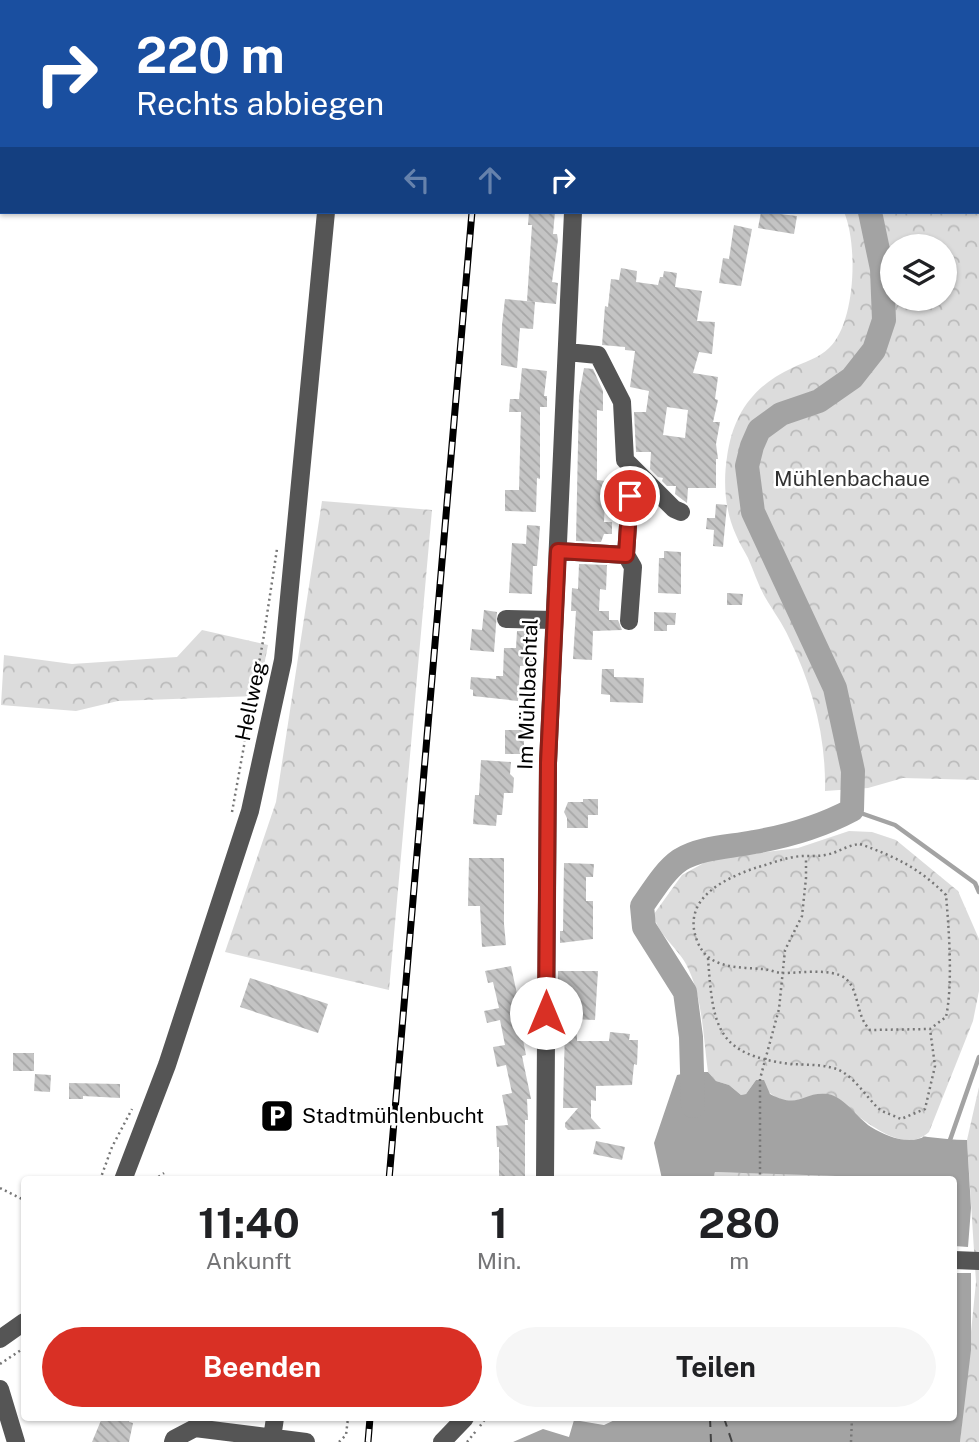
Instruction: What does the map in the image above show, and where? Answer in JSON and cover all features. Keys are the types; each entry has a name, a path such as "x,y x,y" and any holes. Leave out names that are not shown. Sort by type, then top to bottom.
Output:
{"street":[{"name":"Hellweg","path":"125,1176 167,1065 250,811 283,660 326,214"},
{"name":"Im Mühlbachtal","path":"545,1176 548,763 573,214"},
{"path":"566,352 598,355 622,402 625,460 674,509 681,512"},
{"path":"626,555 630,496"},
{"path":"558,551 626,555 631,559 633,567 629,621"},
{"path":"506,619 554,620"},
{"path":"957,1260 976,1261"},
{"path":"0,1339 21,1324"},
{"path":"0,1389 16,1442"},
{"path":"272,1438 275,1421"},
{"path":"442,1442 462,1421"},
{"path":"173,1442 174,1438 195,1428 306,1442"}],"path":[{"path":"232,812 277,546"},
{"path":"708,958 723,965 766,969 781,974 813,971 844,977 852,986 863,1023 870,1030 930,1029 946,1017 947,1009 950,966 946,895 921,873 895,856 860,844 826,855 780,860 740,873 709,890 698,906 693,926 698,943 708,958 710,990 716,1017 725,1039 744,1053 838,1070 860,1087 879,1110 901,1119 925,1109 935,1066 930,1029"},
{"path":"760,1176 760,1079 779,1009 785,950 802,916 806,857"},
{"path":"101,1176 112,1147 133,1107"},
{"path":"160,1176 164,1173"},
{"path":"0,1188 21,1198"},
{"path":"0,1364 21,1350"},
{"path":"339,1442 346,1435 348,1421"},
{"path":"851,1442 852,1421"}],"green space":[{"name":"Mühlenbachaue","path":"845,214 979,214 979,780 903,778 868,788 825,791 820,731 805,675 787,633 760,588 729,516 725,477 734,427 747,403 766,383 821,354 838,336 845,321 852,283 851,243"},
{"path":"322,501 432,510 389,990 225,952 276,802"},
{"path":"202,630 268,645 258,696 118,701 76,711 1,705 4,655 72,664 177,657"},
{"path":"849,831 872,832 896,840 958,891 979,939 979,991 973,1021 929,1132 911,1140 884,1133 849,1111 815,1095 782,1100 756,1080 746,1094 741,1095 729,1085 716,1081 708,1072 702,1017 692,976 663,934 654,914 682,875 711,859 798,848"},
{"path":"979,1087 979,1442 960,1442 976,1282 967,1140"},
{"path":"715,1172 854,1176 714,1176"}],"shaded area":[{"path":"708,1072 716,1081 729,1085 741,1095 746,1094 756,1080 764,1080 770,1094 788,1100 828,1094 845,1103 871,1127 900,1139 924,1137 967,1140 971,1208 968,1247 957,1246 957,1176 715,1172 714,1176 661,1176 654,1143 677,1075"},
{"path":"957,1273 971,1273 971,1350 960,1442 513,1442 543,1429 569,1437 574,1421 604,1425 613,1421 957,1421"}],"building":[{"path":"529,214 555,214 553,234 557,234 558,240 552,282 558,283 556,304 527,301 532,225 528,225"},
{"path":"761,214 797,216 794,234 758,228"},
{"path":"734,225 752,229 741,286 719,283 723,258 729,259"},
{"path":"621,268 637,271 636,282 658,285 664,271 677,273 675,287 702,291 697,321 715,322 712,354 699,352 693,373 718,377 715,399 718,400 713,422 720,422 716,444 716,488 688,488 687,503 675,494 676,486 667,486 662,481 663,478 650,469 651,452 636,452 634,412 646,412 649,391 630,387 635,351 625,350 625,347 602,345 605,306 608,307 611,279 619,280","holes":["667,407 688,410 685,438 663,435"]},
{"path":"505,299 535,302 533,329 520,328 517,368 501,365"},
{"path":"522,368 547,371 544,396 547,396 547,407 540,407 540,479 537,478 536,512 505,511 505,490 519,490 521,412 509,412 510,399 519,399"},
{"path":"584,368 593,369 603,391 603,411 597,410 597,480 606,481 604,522 612,522 612,534 604,534 601,542 576,541 579,396"},
{"path":"716,504 727,505 723,547 713,546 714,530 706,529 707,518 715,518"},
{"path":"527,525 540,526 537,566 533,566 532,594 509,593 512,543 526,544"},
{"path":"664,551 681,552 681,594 658,593 659,558 664,558"},
{"path":"579,564 607,565 606,590 600,589 599,611 609,611 609,620 618,620 622,630 593,631 592,660 573,659 576,611 571,611 572,588 578,589"},
{"path":"727,593 743,594 742,605 727,605"},
{"path":"484,610 497,612 494,652 470,650 472,629 482,630"},
{"path":"654,612 676,613 675,625 667,625 667,631 654,631"},
{"path":"517,631 534,631 533,665 520,666 518,701 473,696 473,690 470,689 471,677 496,679 496,676 503,676 504,648 516,648"},
{"path":"602,669 614,669 614,677 644,678 643,703 610,702 610,695 601,694"},
{"path":"505,730 524,730 524,754 505,754"},
{"path":"481,760 511,762 513,793 504,793 502,815 497,815 496,826 473,824 475,795 479,795"},
{"path":"583,799 598,799 598,815 588,815 588,828 567,828 564,812 568,802 583,802"},
{"path":"469,858 504,858 506,945 482,947 480,906 468,906"},
{"path":"564,863 594,864 593,877 586,877 586,901 593,901 593,939 560,943 560,931 563,931"},
{"path":"511,966 521,1013 518,1014 526,1055 522,1056 531,1099 527,1099 528,1120 525,1120 525,1176 499,1176 496,1126 508,1125 502,1095 512,1093 506,1065 497,1067 493,1047 505,1045 500,1020 487,1023 484,1011 499,1008 493,982 488,983 485,971"},
{"path":"558,971 598,971 595,1020 571,1019 572,989 558,989"},
{"path":"250,978 328,1004 318,1033 240,1007"},
{"path":"565,1028 577,1028 577,1041 609,1041 610,1032 630,1034 629,1040 638,1040 637,1065 634,1064 632,1085 596,1086 596,1101 591,1100 591,1118 601,1129 568,1130 565,1127 565,1123 578,1108 563,1108"},
{"path":"13,1053 34,1053 34,1071 13,1071"},
{"path":"35,1074 51,1075 50,1092 34,1091"},
{"path":"69,1083 120,1084 120,1098 83,1096 83,1099 69,1099"},
{"path":"596,1141 625,1147 622,1160 593,1154"},
{"path":"101,1421 133,1423 129,1442 92,1442"}],"waterway":[{"path":"693,1106 691,1037 685,992 644,927 642,906 669,870 688,856 706,850 792,834 852,810 853,771 835,688 753,512 747,466 759,430 781,414 819,401 852,378 874,350 884,320 882,269 870,214"},
{"path":"852,810 895,825 975,883 979,892"},
{"path":"950,1140 979,1057"}],"ferry route":[{"path":"710,1421 711,1442"},
{"path":"725,1421 732,1442"}],"railway":[{"path":"389,1176 472,214"},
{"path":"368,1442 370,1421"}],"place":[{"name":"Stadtmühlenbucht","path":"277,1116"}],"route":[{"path":"546,1013 548,763 558,551 626,555 630,496"}]}
